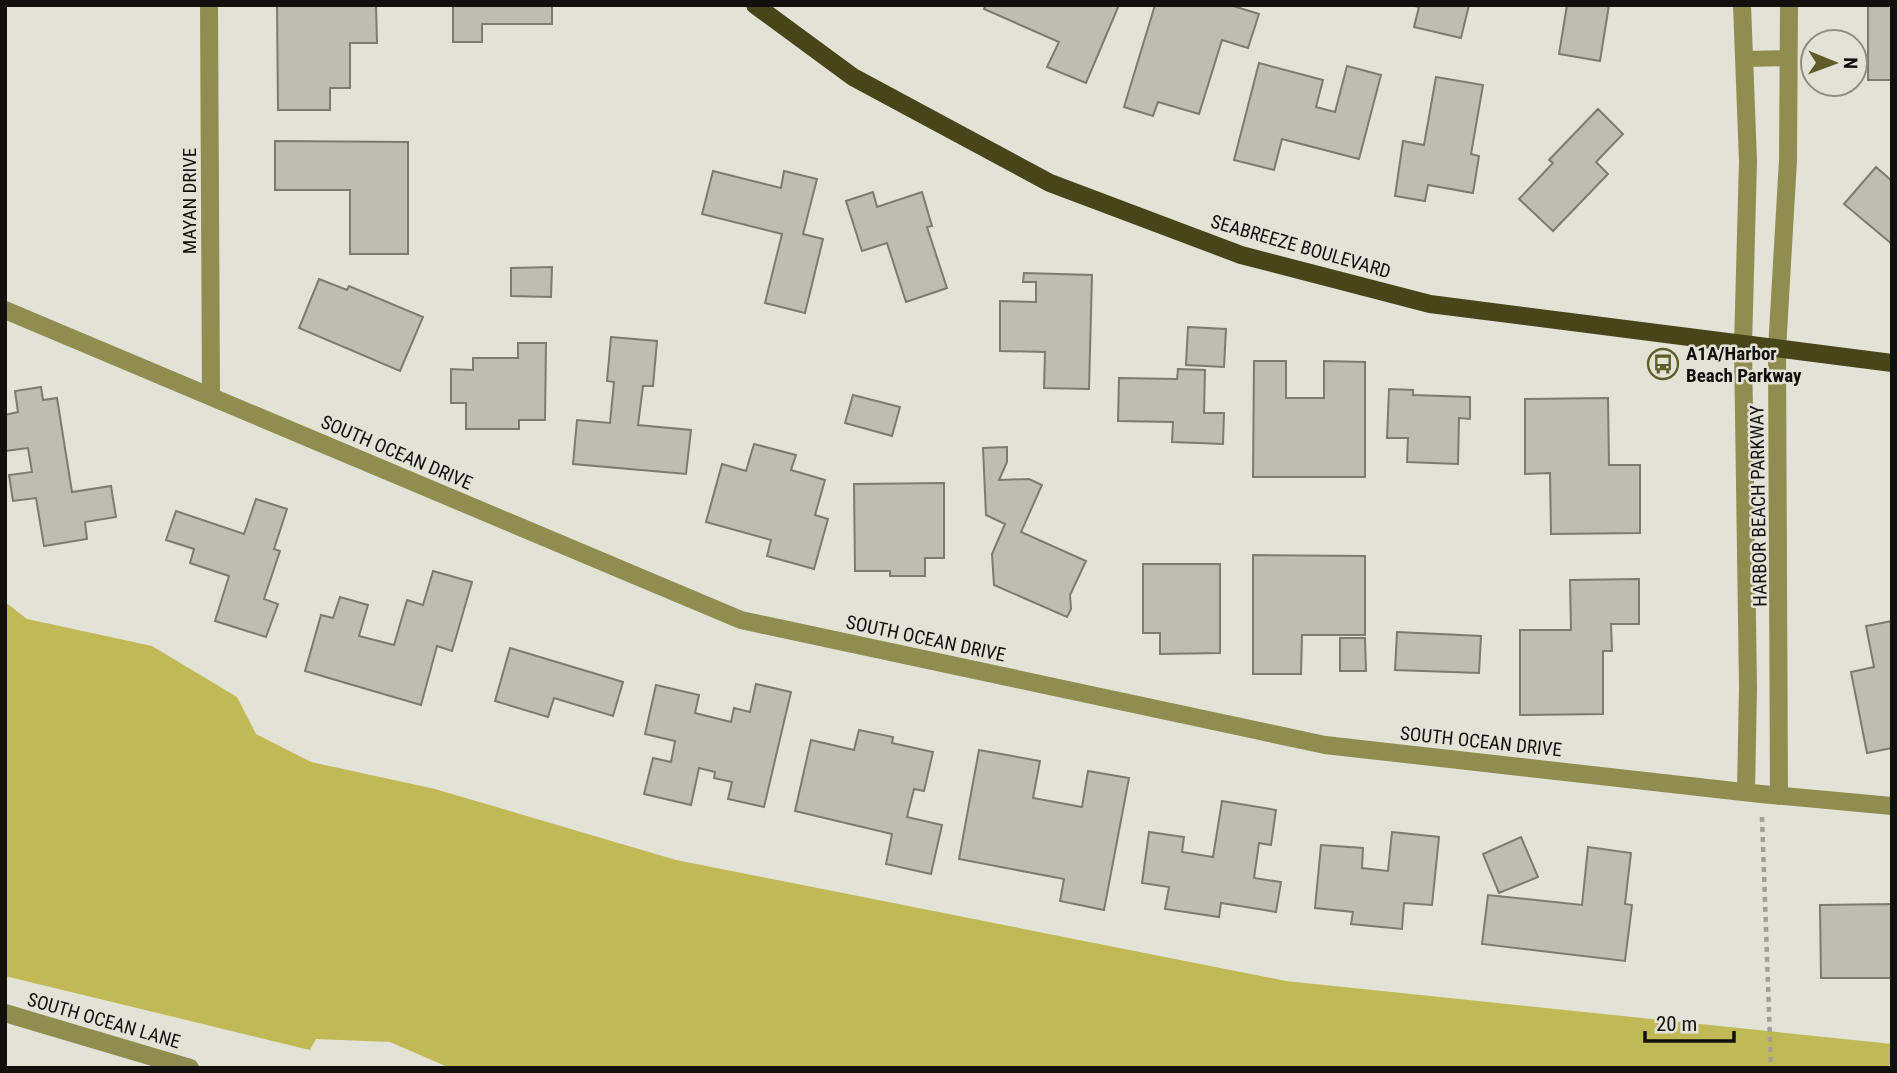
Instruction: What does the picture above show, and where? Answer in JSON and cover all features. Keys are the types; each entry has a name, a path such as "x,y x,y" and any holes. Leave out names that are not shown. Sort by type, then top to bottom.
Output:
{"main road":[{"name":"SEABREEZE BOULEVARD","path":"755,5 853,77 1050,183 1241,255 1430,304 1892,363"}],"street":[{"name":"MAYAN DRIVE","path":"209,5 211,396"},
{"name":"HARBOR BEACH PARKWAY","path":"1742,5 1748,160 1743,346 1748,687 1762,794"},
{"name":"HARBOR BEACH PARKWAY","path":"1762,794 1777,350 1787,160 1789,5"},
{"name":"SOUTH OCEAN DRIVE","path":"5,310 741,620 1325,744 1762,794 1892,806"},
{"name":"SOUTH OCEAN LANE","path":"5,1013 190,1068"}],"lane":[{"path":"1744,60 1789,58"}],"path":[{"path":"1762,794 1771,1068"}],"shaded area":[{"path":"5,602 27,619 152,646 237,697 256,734 311,762 435,789 676,860 1286,981 1892,1044 1892,1068 450,1068 390,1042 316,1039 310,1050 5,976"}],"building":[{"path":"277,5 376,5 377,43 350,43 350,88 330,88 330,110 278,110"},
{"path":"453,5 552,5 552,24 482,24 482,42 453,42"},
{"path":"986,5 1119,5 1086,83 1047,67 1059,42 984,9"},
{"path":"1155,5 1230,5 1259,14 1248,48 1222,40 1199,114 1158,102 1153,116 1124,107"},
{"path":"1411,5 1469,5 1461,38 1414,27 1419,7"},
{"path":"1567,5 1609,5 1600,61 1559,54"},
{"path":"1868,5 1892,5 1892,80 1869,80"},
{"path":"1259,63 1323,80 1316,107 1335,112 1347,66 1381,75 1359,159 1282,139 1274,170 1234,160"},
{"path":"1436,77 1483,85 1471,154 1479,156 1473,193 1428,185 1425,201 1395,196 1403,141 1424,145"},
{"path":"1598,109 1623,134 1596,162 1608,174 1553,231 1519,199 1553,163 1549,160"},
{"path":"275,141 408,142 408,254 350,254 350,190 275,190"},
{"path":"1876,167 1892,181 1892,244 1844,204"},
{"path":"713,171 781,188 784,171 817,179 803,234 823,239 805,313 765,303 782,234 702,214"},
{"path":"873,192 877,207 922,192 932,226 927,227 947,288 906,302 887,243 862,251 846,201"},
{"path":"552,267 551,297 511,296 511,268"},
{"path":"1024,273 1092,275 1089,389 1044,388 1045,352 1000,351 1000,301 1036,302 1036,282 1023,282"},
{"path":"319,279 347,290 349,286 423,317 400,371 299,328"},
{"path":"1188,327 1226,329 1224,367 1186,365"},
{"path":"611,337 657,341 653,386 643,386 638,425 691,430 686,474 573,464 577,420 610,423 614,382 607,381"},
{"path":"518,343 546,343 545,420 519,420 519,429 466,429 466,403 451,403 451,369 473,370 473,358 518,358"},
{"path":"1254,361 1286,361 1286,398 1324,398 1324,361 1365,362 1365,477 1253,477"},
{"path":"1178,369 1205,370 1204,413 1224,413 1223,444 1172,442 1173,422 1118,421 1119,378 1177,379"},
{"path":"41,387 43,400 57,398 72,492 111,486 116,517 85,522 87,539 44,546 36,498 13,501 9,475 32,472 28,448 5,451 5,415 18,412 15,391"},
{"path":"1389,389 1413,390 1413,395 1470,397 1470,419 1459,418 1458,464 1407,462 1408,438 1387,438"},
{"path":"853,395 900,407 892,436 845,423"},
{"path":"1608,398 1609,465 1640,465 1640,533 1551,534 1550,473 1525,474 1525,399"},
{"path":"754,444 796,455 791,470 825,480 815,515 828,519 814,569 767,556 771,540 706,522 722,464 746,471"},
{"path":"1007,447 1007,462 999,480 1029,479 1042,485 1021,532 1086,561 1070,595 1071,609 1067,617 994,585 992,554 1005,524 986,515 983,448"},
{"path":"944,483 944,558 925,558 925,576 890,576 890,571 855,571 854,484"},
{"path":"256,499 287,509 274,549 280,551 264,599 278,604 266,637 215,621 229,576 190,563 194,549 166,540 176,511 244,534"},
{"path":"1253,555 1365,556 1365,635 1302,635 1301,674 1253,674"},
{"path":"1143,564 1220,564 1220,653 1160,654 1160,633 1143,633"},
{"path":"433,571 472,582 452,651 437,646 421,705 305,671 321,615 333,618 340,597 368,605 359,636 394,645 407,600 423,605"},
{"path":"1639,579 1639,624 1611,624 1612,651 1603,651 1603,714 1520,715 1520,630 1571,630 1570,580"},
{"path":"1892,621 1892,748 1867,753 1851,672 1874,667 1866,626"},
{"path":"1397,632 1481,636 1479,673 1395,670"},
{"path":"1340,638 1365,638 1366,671 1340,671"},
{"path":"510,648 623,682 613,716 554,698 548,717 495,701"},
{"path":"756,684 791,692 764,807 728,799 732,782 714,778 715,772 699,768 691,805 644,794 653,758 671,762 675,741 645,734 656,685 699,695 695,713 731,722 734,708 750,712"},
{"path":"859,730 893,737 892,743 933,752 924,791 914,789 907,817 942,825 931,874 886,864 892,834 795,811 811,740 854,750"},
{"path":"979,750 1040,761 1033,798 1082,807 1088,771 1129,778 1104,910 1060,901 1064,879 959,859"},
{"path":"1222,801 1276,810 1271,845 1259,843 1254,878 1281,882 1276,912 1221,903 1219,917 1165,909 1169,887 1142,883 1149,832 1184,837 1182,852 1213,857"},
{"path":"1392,832 1439,837 1432,905 1404,903 1402,929 1351,924 1353,912 1315,908 1321,845 1363,848 1362,868 1388,871"},
{"path":"1521,837 1538,877 1499,893 1483,854"},
{"path":"1588,847 1631,853 1625,904 1632,905 1625,961 1482,944 1488,895 1582,905"},
{"path":"1892,904 1892,978 1821,978 1820,905"}],"place":[{"name":"A1A/Harbor Beach Parkway","path":"1663,364"}]}
